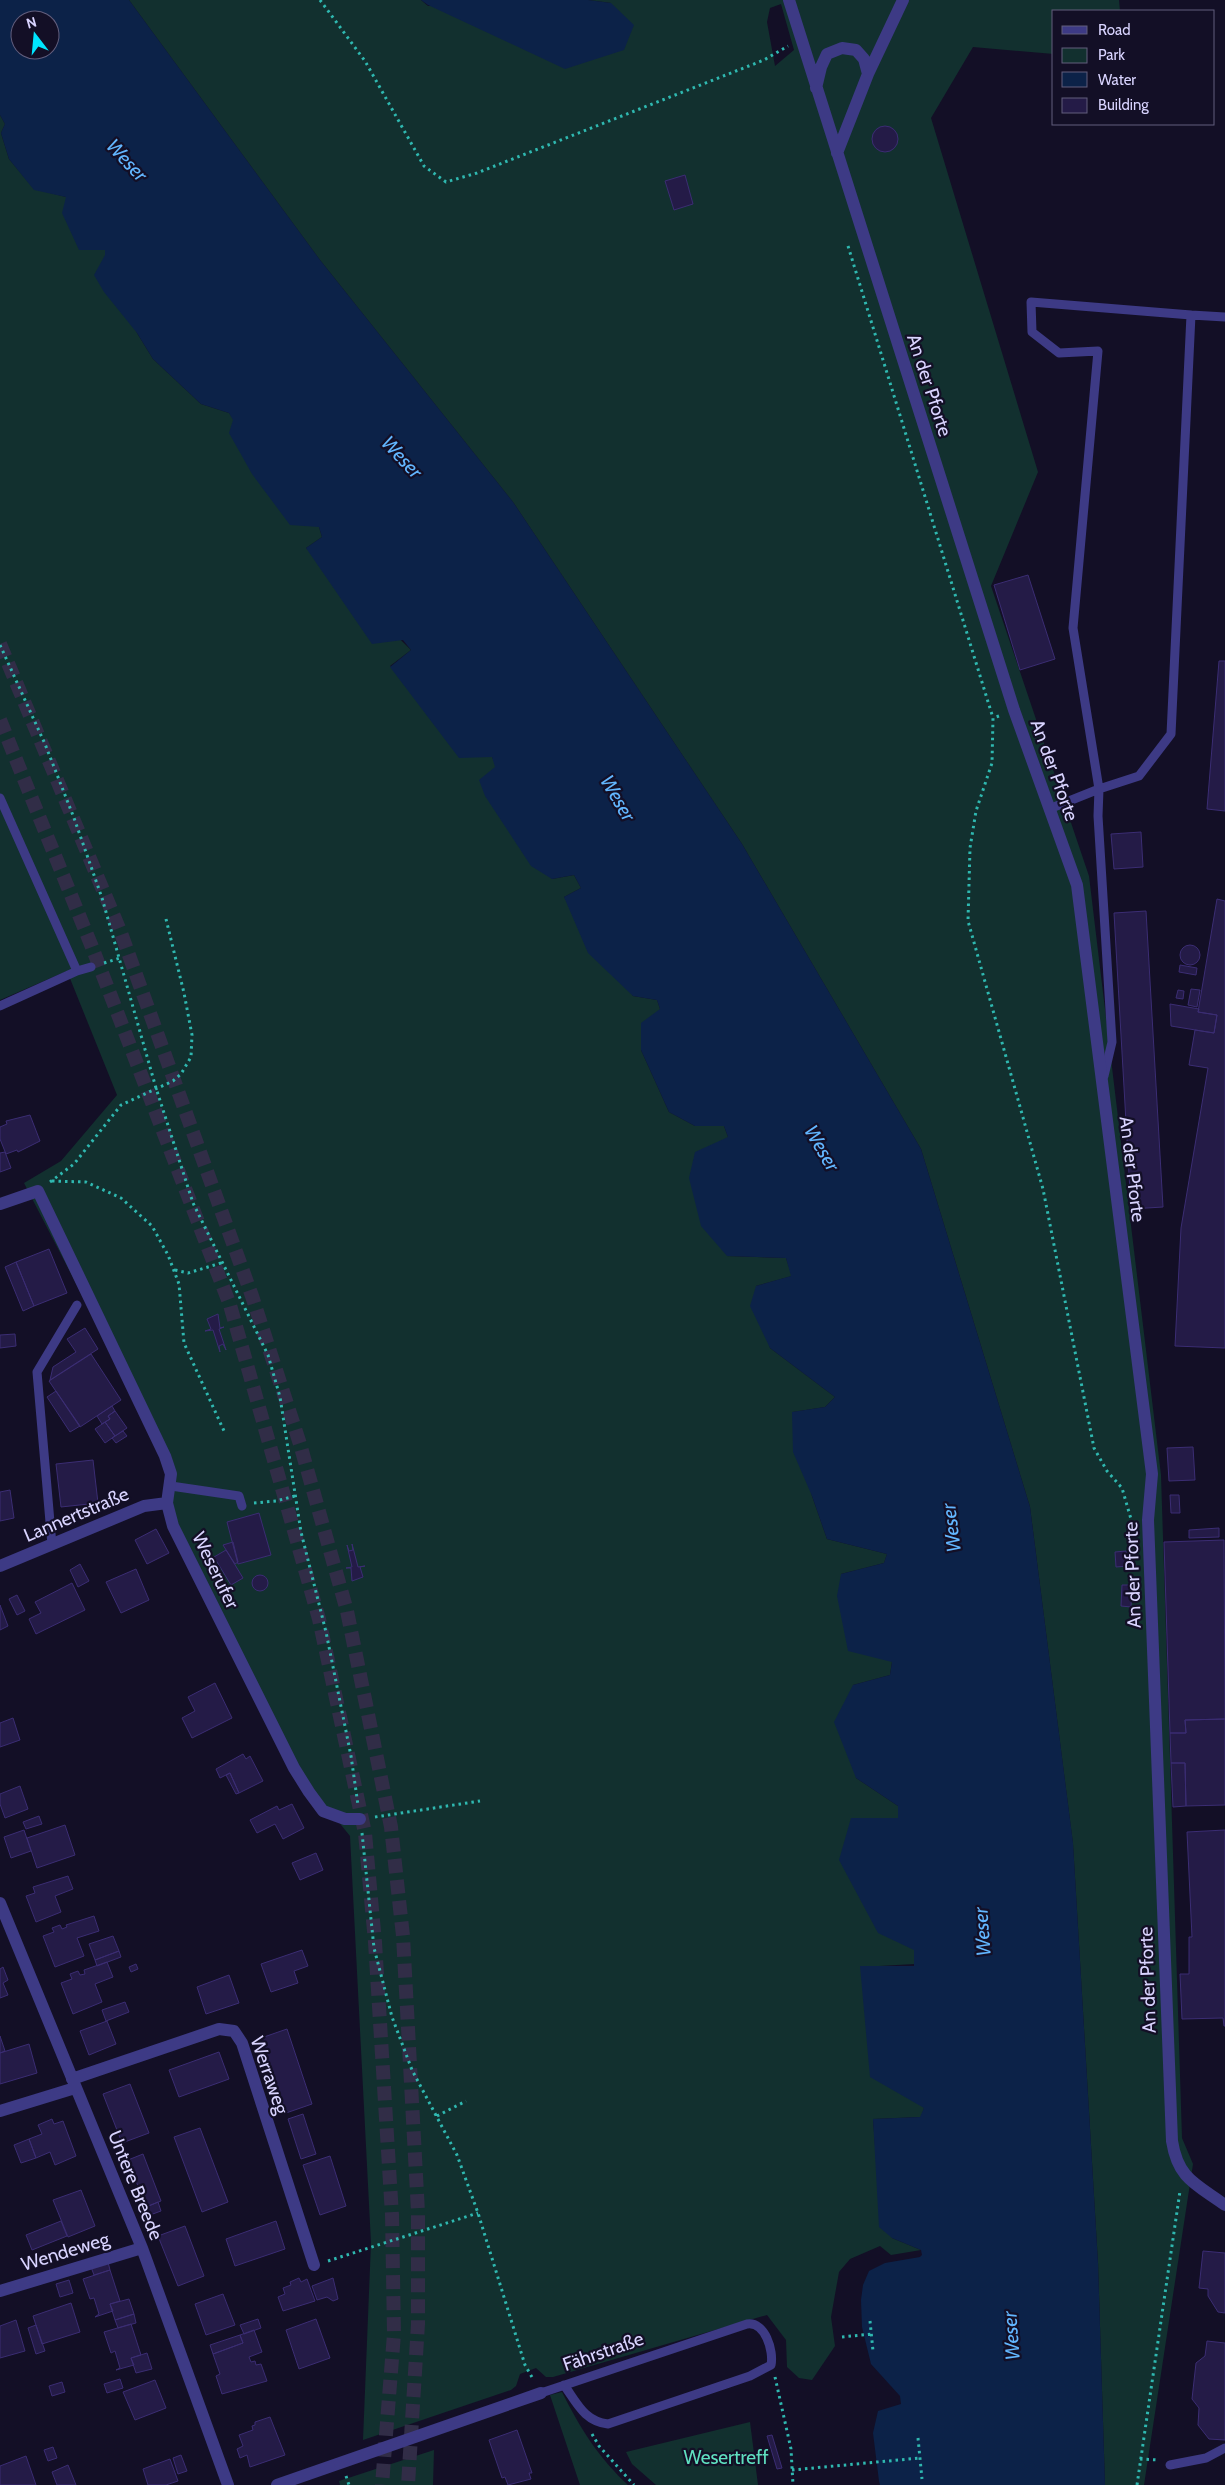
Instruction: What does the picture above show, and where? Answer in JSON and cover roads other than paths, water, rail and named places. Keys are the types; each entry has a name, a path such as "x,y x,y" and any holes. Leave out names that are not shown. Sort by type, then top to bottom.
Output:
{"street":[{"name":"An der Pforte","path":"789,0 1014,710 1077,885 1152,1474 1148,1520 1172,2141 1175,2158 1184,2176 1225,2205"},
{"path":"837,153 868,74 903,0"},
{"path":"816,88 821,67 828,54 842,48 856,50 864,58 868,74"},
{"path":"0,1204 38,1191 165,1456 172,1474 167,1503"},
{"name":"Lannertstraße","path":"0,1566 144,1506 167,1503"},
{"name":"Weserufer","path":"167,1503 174,1526 294,1768 323,1811 345,1819 360,1819"},
{"name":"Untere Breede","path":"0,1903 142,2248 228,2485"},
{"name":"Werraweg","path":"74,2084 219,2029 234,2031 242,2043 314,2265"},
{"path":"0,2112 74,2084"},
{"name":"Wendeweg","path":"0,2291 142,2248"},
{"name":"Fährstraße","path":"277,2485 540,2393"}],"lane":[{"path":"1103,1081 1112,1042 1098,816 1099,789 1072,628 1098,351 1059,353 1032,332 1031,302 1225,317"},
{"path":"1050,809 1099,789 1139,776 1171,734 1191,315"},
{"path":"0,798 77,971"},
{"path":"0,1006 77,971 92,967"},
{"path":"52,1545 37,1372 77,1305"},
{"path":"171,1486 239,1496 242,1505"},
{"name":"Fährstraße","path":"540,2393 564,2385 751,2323 764,2333 773,2356 771,2365 750,2376 608,2424 596,2422 586,2416 564,2385"},
{"path":"1170,2465 1206,2458 1225,2448"}],"water":[{"name":"Weser","path":"0,0 129,0 320,260 513,502 742,844 921,1149 1030,1507 1073,1843 1098,2263 1105,2485 880,2485 873,2433 878,2411 901,2404 900,2396 871,2364 862,2327 861,2300 863,2285 869,2271 885,2263 920,2257 922,2255 921,2250 892,2238 879,2227 873,2119 920,2117 924,2108 870,2077 860,1966 914,1966 914,1950 878,1933 839,1860 851,1818 898,1818 898,1806 856,1778 834,1722 853,1685 890,1675 892,1662 848,1651 837,1596 841,1574 884,1563 887,1554 827,1539 812,1496 793,1452 792,1412 825,1407 835,1397 770,1348 750,1306 756,1286 791,1276 786,1258 727,1256 701,1226 689,1178 695,1152 728,1137 724,1126 695,1126 669,1112 641,1050 641,1023 660,1009 657,1000 633,996 588,953 564,897 581,888 574,875 552,879 531,866 485,796 479,780 495,767 492,757 459,758 390,667 411,650 403,640 372,644 306,548 322,537 319,527 290,525 252,474 229,433 233,420 229,413 201,404 153,359 137,333 104,292 94,275 105,255 105,250 79,250 62,213 66,197 34,190 9,159 1,133 5,124 0,115"},
{"path":"421,0 588,0 611,3 634,25 624,50 565,69"}],"tunnel":[{"path":"0,644 121,933 252,1296 300,1444 347,1611 391,1827 403,1936 418,2212 418,2324 408,2485"},
{"path":"0,720 92,947 230,1305 319,1619 365,1833 375,1942 392,2215 394,2334 382,2485"}],"park label":[{"name":"Wesertreff","path":"726,2457"}]}
